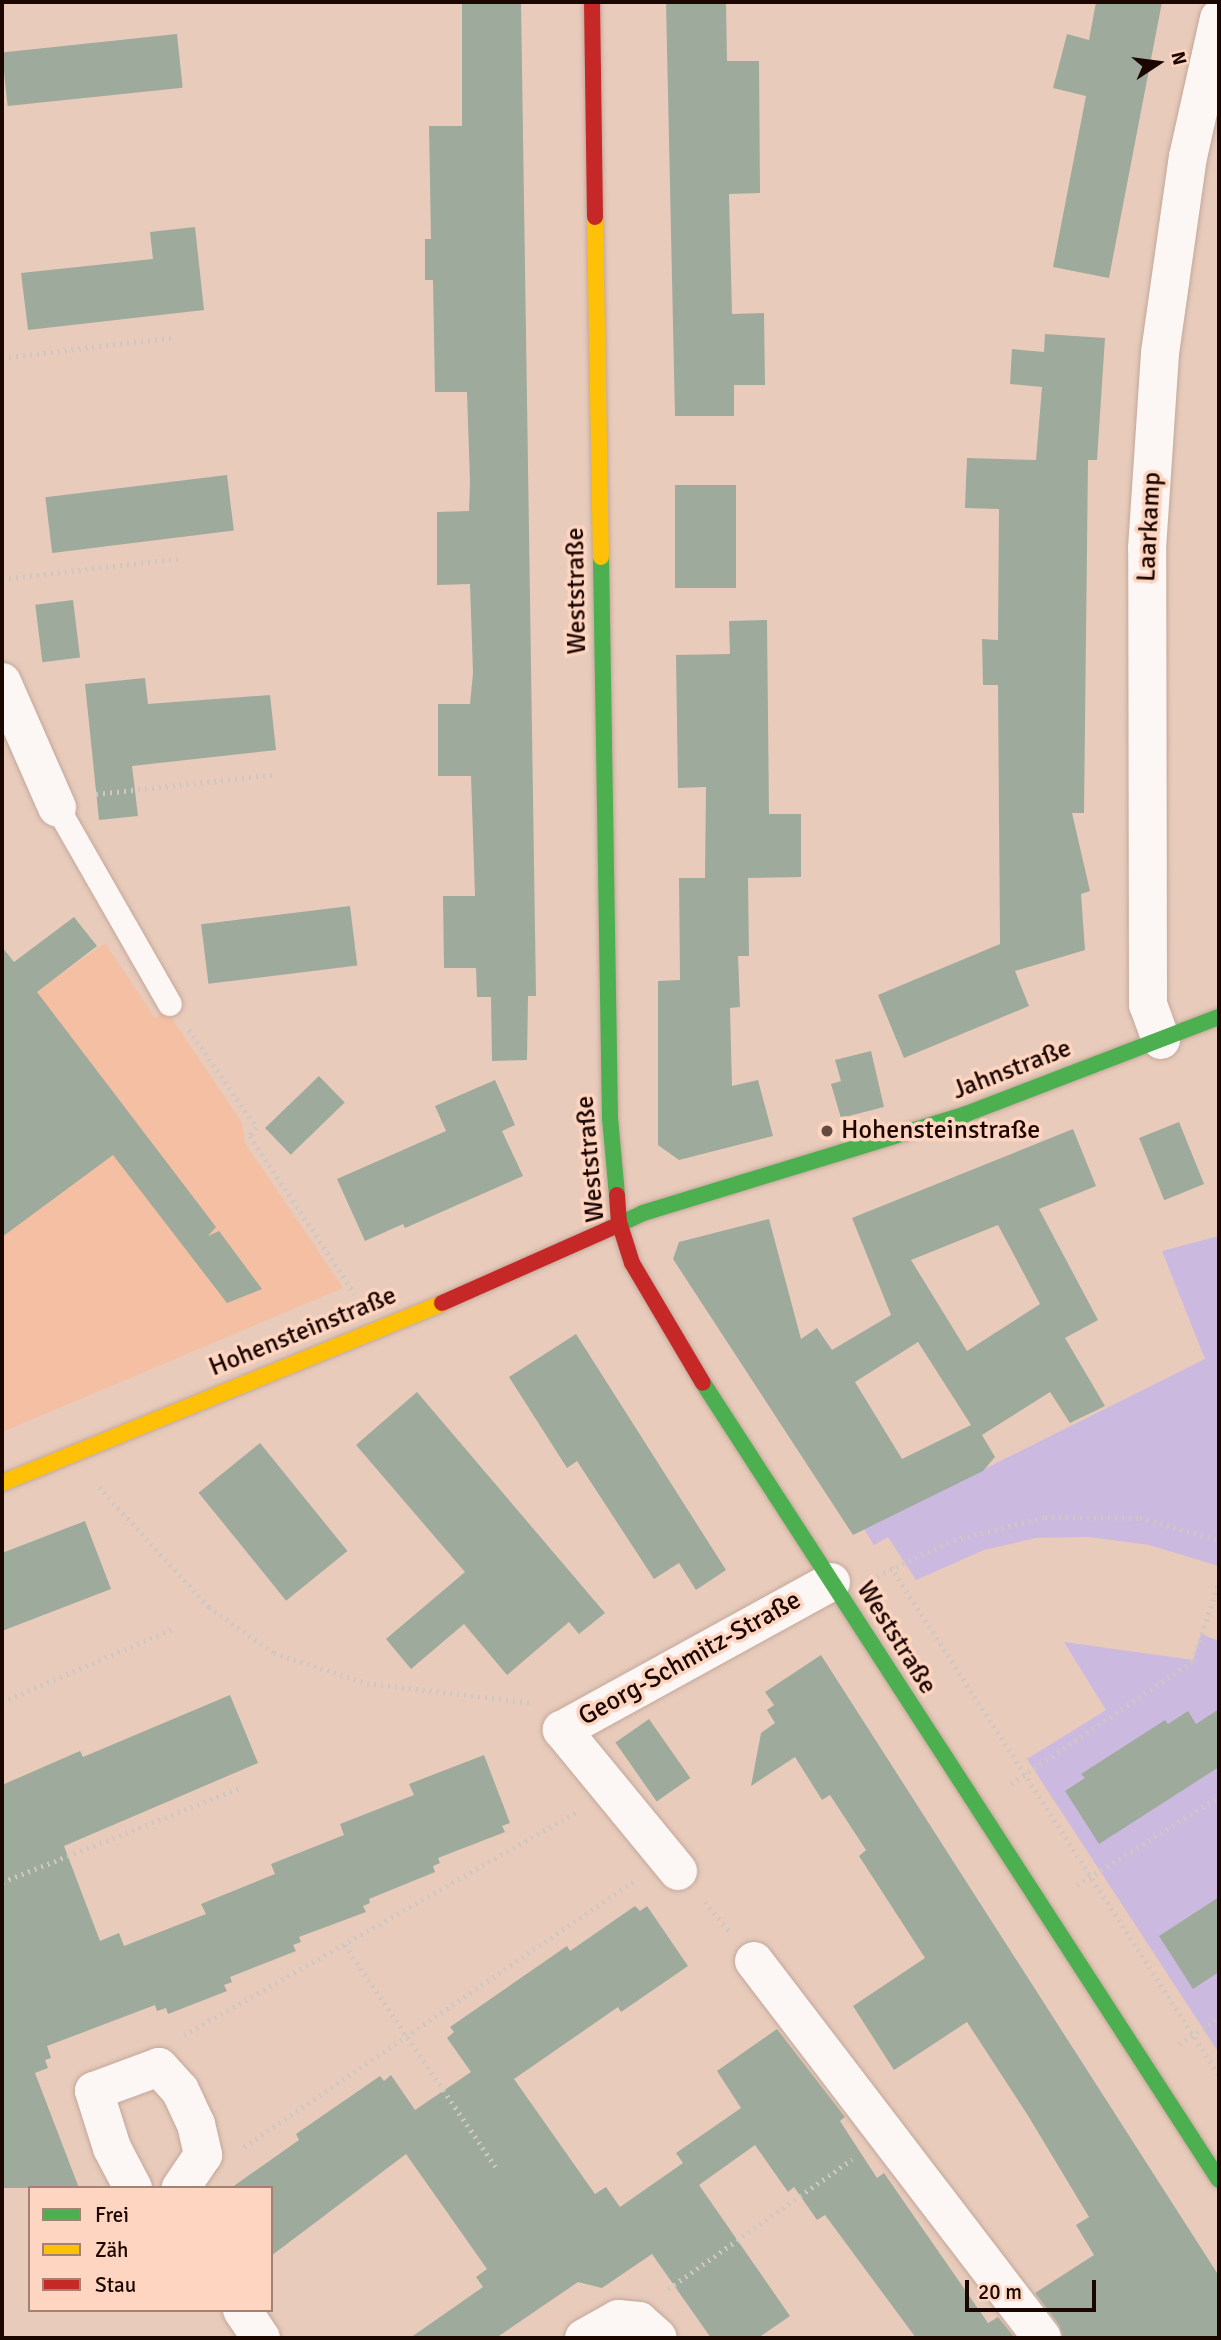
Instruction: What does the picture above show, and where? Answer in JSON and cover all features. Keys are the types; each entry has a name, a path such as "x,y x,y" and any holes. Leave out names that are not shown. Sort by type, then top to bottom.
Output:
{"street":[{"name":"Weststraße","path":"592,2 610,1118 619,1222 649,1298 976,1809 1219,2180"},
{"name":"Laarkamp","path":"1161,1040 1148,1005 1147,549 1160,353 1188,157 1219,18"},
{"path":"2,682 55,803"},
{"name":"Jahnstraße","path":"619,1222 966,1114 1219,1017"},
{"name":"Hohensteinstraße","path":"2,1483 68,1453 540,1262 619,1222"},
{"name":"Georg-Schmitz-Straße","path":"673,1864 562,1730 836,1590"},
{"path":"754,1961 1042,2338"},
{"path":"133,2186 112,2148 94,2091 159,2067 180,2090 196,2124 203,2155 182,2186"},
{"path":"243,2312 261,2338"},
{"path":"583,2338 618,2319 649,2330"}],"lane":[{"path":"55,803 170,1003"}],"path":[{"path":"2,358 175,337"},
{"path":"2,579 183,558"},
{"path":"55,803 272,775"},
{"path":"170,1003 257,1128 250,1136 378,1329"},
{"path":"68,1453 209,1607 274,1653 367,1683 538,1704 562,1730"},
{"path":"836,1590 954,1540 1045,1517 1140,1518 1219,1540"},
{"path":"891,1567 1219,2075"},
{"path":"976,1809 1193,1661 1219,1581"},
{"path":"2,1702 172,1629"},
{"path":"2,1882 239,1788"},
{"path":"159,2067 170,2043 613,1791"},
{"path":"1040,1906 1219,1797"},
{"path":"203,2155 234,2154 407,2037 673,1864 754,1961"},
{"path":"345,1945 498,2170"},
{"path":"649,2330 660,2295 888,2133"}],"shaded area":[{"path":"105,943 155,1018 166,1010 242,1123 245,1143 343,1288 2,1432 2,1016"},
{"path":"1219,1236 1219,1566 1149,1545 1089,1537 1036,1538 984,1550 916,1580 888,1537 874,1545 864,1529 1205,1359 1162,1251"},
{"path":"1201,1634 1219,1641 1219,2053 1027,1759 1106,1710 1064,1642 1193,1660"}],"building":[{"path":"462,2 521,2 536,996 528,996 527,1060 492,1061 491,997 477,997 476,968 444,968 443,896 475,896 471,776 438,776 438,704 470,704 473,673 470,584 437,585 437,512 469,511 470,482 467,392 435,392 433,280 425,280 425,239 431,239 429,126 462,126"},
{"path":"666,2 726,2 727,61 759,61 760,193 729,194 732,314 764,313 765,385 734,385 734,416 675,416"},
{"path":"1096,2 1162,2 1109,278 1053,267 1086,96 1053,88 1067,34 1089,40"},
{"path":"177,34 183,88 8,106 2,52"},
{"path":"195,227 204,310 28,330 21,273 153,259 150,232"},
{"path":"1045,334 1105,338 1097,460 1088,460 1084,813 1072,813 1090,891 1081,894 1085,950 1015,971 1029,1006 904,1058 878,995 1000,944 998,685 983,685 982,639 998,640 999,509 965,508 967,458 1036,460 1042,387 1010,384 1012,349 1044,352"},
{"path":"227,475 234,531 52,553 45,497"},
{"path":"675,485 736,485 736,588 675,588"},
{"path":"73,600 80,658 42,662 35,605"},
{"path":"767,620 769,814 801,814 801,877 748,878 749,956 738,956 740,1007 730,1008 732,1086 758,1080 773,1136 679,1160 658,1145 658,981 680,980 679,878 705,878 706,787 678,788 676,655 730,654 729,621"},
{"path":"145,678 148,704 270,695 276,750 132,766 138,816 99,820 85,684"},
{"path":"350,906 357,966 208,984 201,924"},
{"path":"74,917 97,946 37,992 216,1227 208,1236 219,1231 262,1289 227,1303 113,1155 2,1237 2,947 14,962"},
{"path":"871,1051 884,1107 841,1118 831,1084 841,1081 835,1060"},
{"path":"319,1076 345,1103 291,1155 265,1128"},
{"path":"495,1080 515,1125 502,1131 523,1176 405,1228 403,1224 365,1241 337,1179 446,1131 435,1106"},
{"path":"1179,1122 1204,1184 1164,1200 1139,1138"},
{"path":"1073,1129 1096,1186 1039,1209 1098,1320 1065,1338 1105,1406 1070,1423 1050,1392 982,1435 995,1457 983,1471 853,1535 673,1259 679,1242 769,1219 801,1339 817,1328 832,1350 891,1315 852,1218","holes":["998,1225 1040,1304 967,1351 911,1260","918,1342 971,1425 902,1459 855,1382"]},
{"path":"576,1334 726,1570 696,1590 679,1563 654,1579 577,1461 567,1468 509,1377"},
{"path":"417,1392 605,1613 579,1634 569,1622 507,1675 464,1624 411,1669 386,1639 465,1572 356,1445"},
{"path":"260,1443 347,1551 286,1601 199,1493"},
{"path":"85,1521 111,1589 2,1631 2,1553"},
{"path":"821,1655 1219,2276 1219,2338 1063,2338 1059,2325 1035,2293 1094,2255 1076,2225 1089,2217 1027,2114 967,2022 894,2070 853,2006 925,1958 859,1856 866,1850 830,1795 822,1800 795,1757 751,1786 761,1733 775,1723 767,1710 774,1705 765,1692"},
{"path":"230,1695 258,1763 64,1846 100,1941 119,1933 124,1946 206,1914 201,1904 275,1874 271,1864 344,1835 340,1824 414,1795 409,1784 484,1755 510,1823 502,1826 505,1832 438,1858 440,1863 433,1866 435,1872 369,1899 370,1903 363,1906 366,1912 299,1937 301,1942 293,1945 296,1951 230,1977 232,1982 224,1985 227,1991 168,2014 166,2008 157,2011 155,2005 47,2046 51,2058 45,2060 48,2068 35,2073 78,2186 2,2188 2,1785 80,1751 83,1757"},
{"path":"1219,1709 1219,1767 1099,1844 1065,1791 1085,1778 1081,1774 1165,1720 1168,1724 1188,1711 1196,1724"},
{"path":"649,1719 690,1778 657,1801 615,1743"},
{"path":"1219,1897 1219,1972 1193,1989 1159,1936"},
{"path":"635,1906 640,1911 647,1906 688,1966 621,2012 618,2007 514,2079 595,2194 606,2187 620,2207 683,2163 676,2153 741,2108 717,2071 777,2029 845,2117 840,2121 877,2178 884,2173 988,2323 998,2317 1015,2338 916,2338 825,2215 817,2220 794,2187 788,2192 755,2145 699,2185 790,2316 758,2338 711,2338 652,2254 602,2288 578,2282 496,2338 410,2338 483,2287 476,2277 487,2269 406,2154 273,2254 273,2186 234,2186 299,2140 296,2134 380,2076 384,2081 391,2075 415,2110 471,2072 447,2038 454,2032 450,2027 567,1946 570,1951"}],"traffic: fast":[{"path":"601,557 610,1118 617,1195"},
{"path":"611,1228 643,1213 966,1114 1219,1017"},
{"path":"703,1383 1219,2180"}],"traffic: slow":[{"path":"595,217 601,557"},
{"path":"2,1483 442,1303"}],"traffic: jam":[{"path":"592,2 595,217"},
{"path":"617,1195 619,1222 632,1263 703,1383"},
{"path":"442,1303 611,1228"}],"place":[{"name":"Hohensteinstraße","path":"827,1131"}]}
